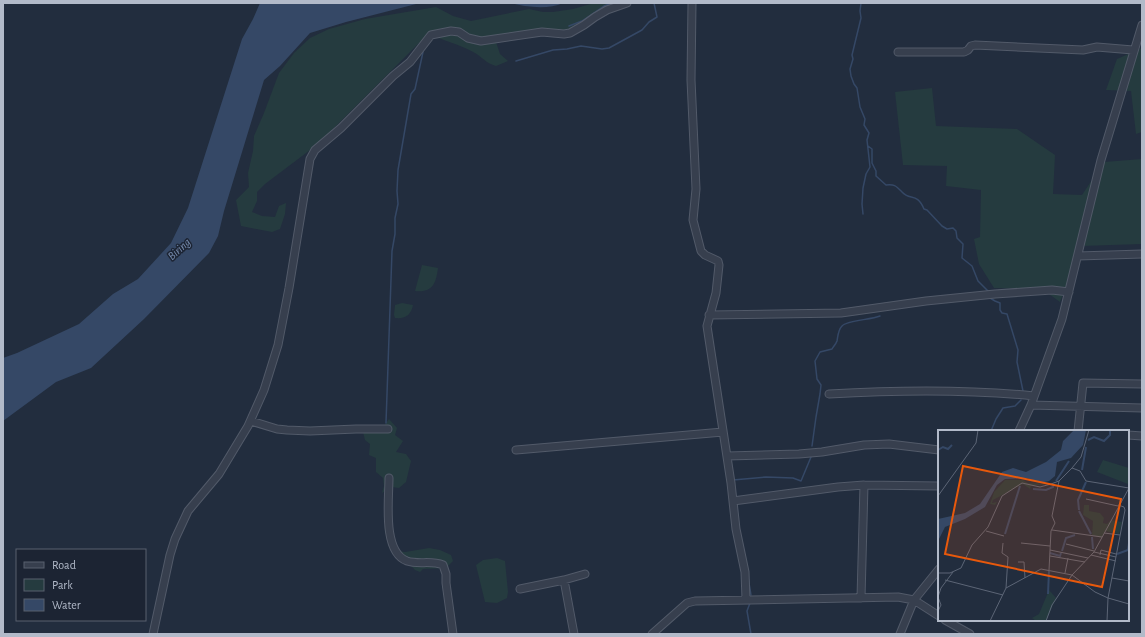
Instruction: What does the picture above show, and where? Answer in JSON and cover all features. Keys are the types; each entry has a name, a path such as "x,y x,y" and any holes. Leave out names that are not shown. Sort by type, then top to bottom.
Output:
{"street":[{"path":"153,634 170,555 175,539 188,512 219,474 251,421 264,390 278,345 310,159 315,150 341,128 393,76 410,62 431,35 451,31 459,32 468,38 481,41 542,32 564,34 570,33 607,10 627,3"},
{"path":"692,3 691,80 696,189 693,220 701,251 705,255 718,261 716,294 707,326 727,456 736,529 745,572 746,600"},
{"path":"1019,430 1031,405 1062,319 1101,160 1137,46 1142,25"},
{"path":"898,52 964,52 971,46 975,45 1082,50 1097,46 1137,46"},
{"path":"1078,256 1142,254"},
{"path":"709,315 841,313 926,301 996,294 1052,290 1068,292"},
{"path":"1078,430 1083,383 1142,384"},
{"path":"829,394 941,390 1034,396"},
{"path":"1031,405 1142,408"},
{"path":"251,421 277,428 302,431 388,429"},
{"path":"516,450 723,432"},
{"path":"1129,435 1142,436"},
{"path":"727,456 799,454 864,445 889,444 938,450"},
{"path":"389,478 389,521 394,551 403,559 409,561 436,562 443,565 446,574 453,634"},
{"path":"733,501 864,485 938,486"},
{"path":"861,598 864,485"},
{"path":"900,634 914,600 938,570"},
{"path":"520,589 585,574"},
{"path":"564,580 574,634"},
{"path":"652,634 687,603 694,601 898,597 914,600 938,615"},
{"path":"948,621 970,634"}],"green space":[{"path":"594,3 609,3 611,8 577,31 519,37 496,42 500,54 508,61 496,66 461,46 436,37 419,43 318,144 265,184 257,192 257,201 252,212 262,216 275,217 279,206 286,203 285,214 280,229 272,232 241,226 236,200 249,187 248,173 253,151 254,136 279,73 294,53 310,38 329,29 365,19 436,7 453,16 471,21 529,9 543,12 553,12 573,9"},
{"path":"1142,48 1142,132 1136,134 1131,91 1106,90 1117,59"},
{"path":"932,88 936,126 1017,129 1055,155 1053,194 1082,195 1104,162 1142,159 1142,244 1081,246 1060,302 1042,289 994,288 979,264 974,239 980,237 981,190 946,186 947,166 903,165 895,92"},
{"path":"422,265 438,268 435,282 430,289 415,291"},
{"path":"402,303 413,305 411,311 405,317 395,318 395,305"},
{"path":"389,419 397,428 395,435 403,441 396,452 406,454 411,461 406,482 399,488 392,487 382,493 384,486 383,478 376,472 376,458 369,455 370,444 365,440 363,432 384,426"},
{"path":"429,548 440,550 451,555 453,561 446,568 423,569 420,572 401,560 397,551 405,552"},
{"path":"497,558 505,561 508,592 507,598 497,603 485,602 476,565 483,560"}],"water":[{"name":"Biring","path":"260,3 420,3 310,33 280,66 264,80 224,211 218,236 209,253 144,319 91,368 56,382 3,421 3,358 79,324 113,294 138,279 171,243 188,208 242,39"},
{"path":"510,3 563,3 551,7 530,7"}],"waterway":[{"path":"569,26 582,21 604,6 612,3"},
{"path":"516,61 553,50 581,46 602,49 609,48 642,30 649,22 657,17 654,3"},
{"path":"861,3 861,18 850,69 851,76 857,88 860,107 865,119 864,125 869,133 867,140 870,167 866,174 863,188 863,214"},
{"path":"386,423 392,251 395,234 395,218 398,204 398,170 411,94 415,89 423,52"},
{"path":"868,146 872,149 872,163 876,171 876,176 886,185 895,186 905,195 919,200 924,209 927,210 942,226 947,229 953,228 956,231 957,238 963,244 962,258 972,266 978,281 989,292"},
{"path":"990,298 1000,303 1000,310 1002,313 1007,314 1018,350 1017,362 1023,391"},
{"path":"812,446 821,385 817,379 815,361 820,352 832,349 837,341 838,333 842,326 854,321 880,316"},
{"path":"991,430 1003,408 1015,406 1021,400"},
{"path":"733,480 766,477 793,478 801,481 811,457"},
{"path":"748,577 751,595"},
{"path":"750,603 747,611 751,634"}]}
